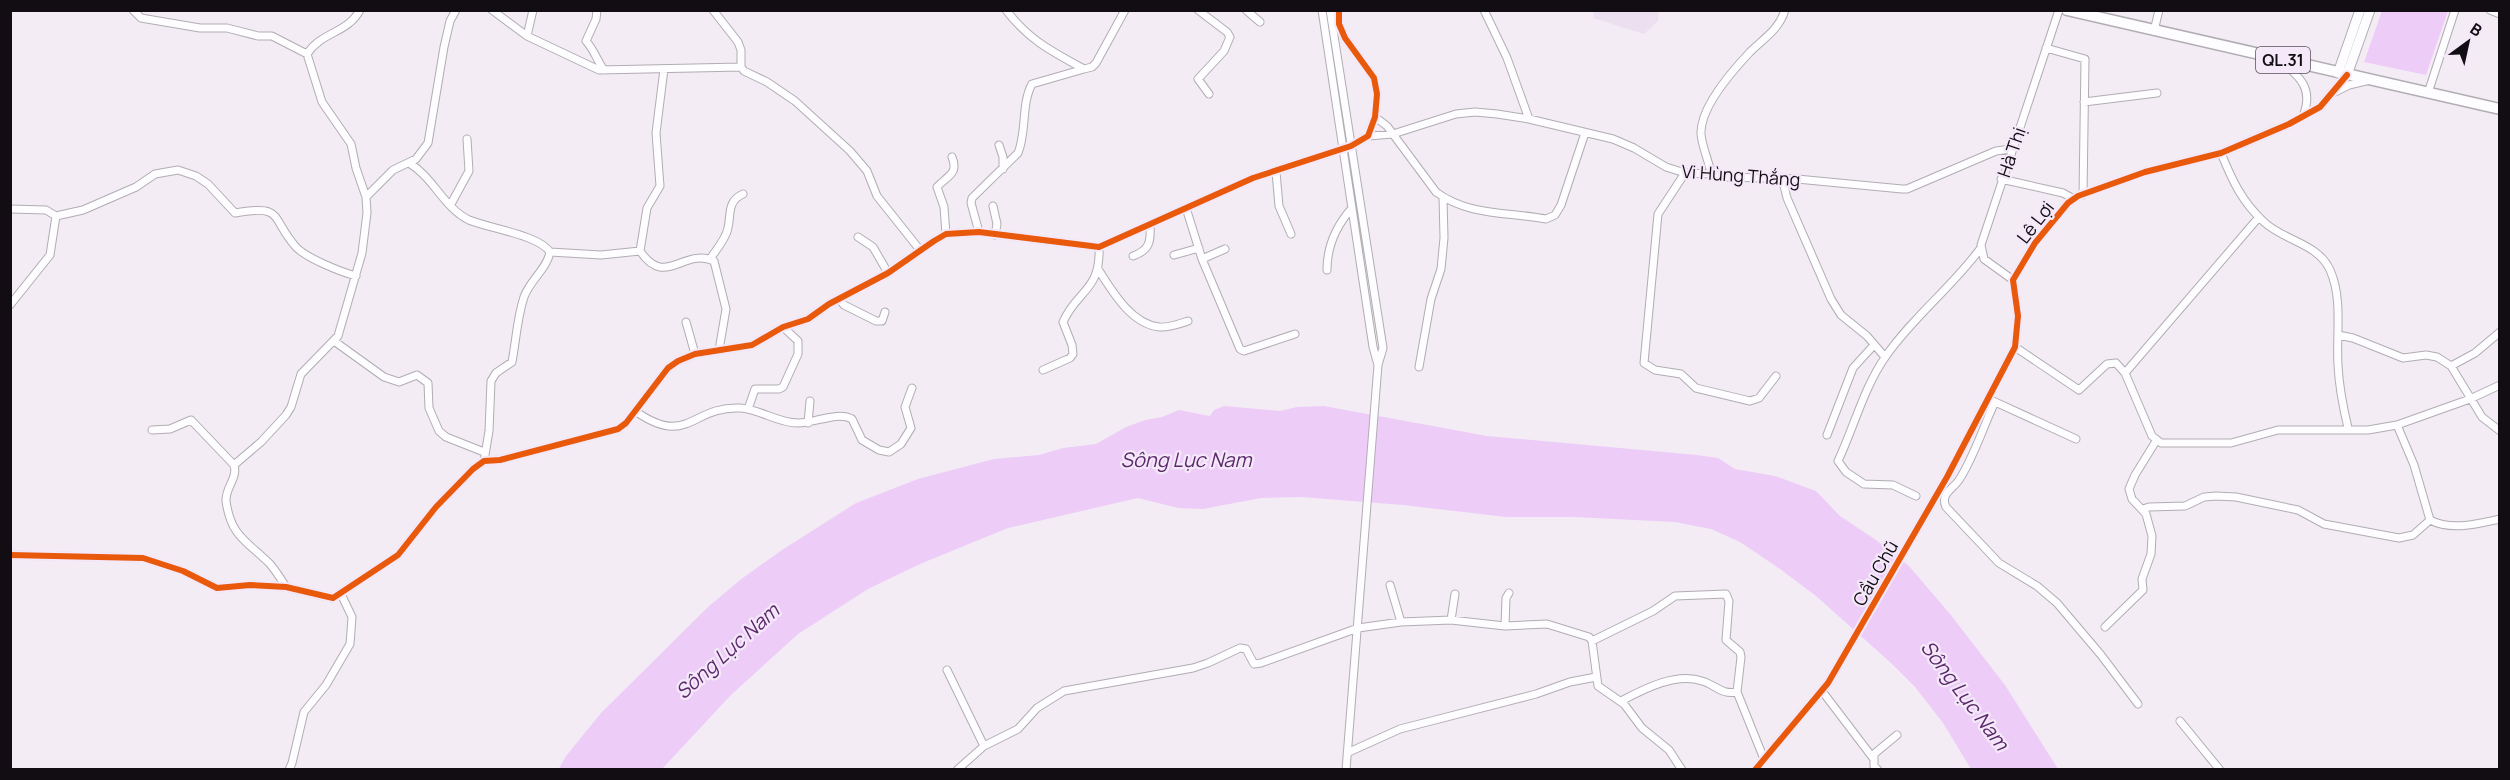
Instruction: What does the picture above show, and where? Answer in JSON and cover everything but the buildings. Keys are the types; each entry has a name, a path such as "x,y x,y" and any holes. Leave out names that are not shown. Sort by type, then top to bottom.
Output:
{"highway":[{"name":"QL.31","path":"2067,10 2154,32 2499,109"}],"main road":[{"path":"2342,74 2360,10"},
{"path":"2342,74 2370,10"}],"street":[{"path":"133,10 141,18 200,28 227,28 258,36 272,36 307,54 322,102 351,144 366,197 367,213 362,254 342,328 334,341 301,374 291,407 286,414 261,442 234,465"},
{"path":"307,54 325,35 347,26 360,10"},
{"path":"366,197 393,170 409,163 422,152 430,137 444,47 450,21 456,10"},
{"path":"492,10 527,36 591,68 604,70 741,66"},
{"path":"527,36 533,10"},
{"path":"597,10 596,19 586,40 595,50 604,70"},
{"path":"713,10 738,42 741,50 741,66 749,75 767,82 795,101 850,151 867,171 877,196 920,250"},
{"path":"1006,10 1016,24 1035,42 1084,69"},
{"path":"979,232 971,203 972,198 1018,153 1022,144 1032,84 1092,67 1125,10"},
{"path":"1198,10 1227,32 1230,37 1220,57 1198,79 1209,94"},
{"path":"1246,10 1260,22"},
{"path":"1322,10 1373,347 1378,365"},
{"path":"1330,10 1383,348 1378,365 1346,770"},
{"path":"10,555 143,558 183,571 217,588 250,585 286,587 333,598 358,579 398,555 436,507 473,469 484,461 500,460 612,431 626,423 668,368 695,354 752,345 783,327 808,319 838,299 888,273 946,234 979,232 1099,247 1253,178 1352,146 1368,136 1376,117 1377,94 1374,78 1345,38 1340,24 1339,10"},
{"path":"1484,10 1507,58 1529,119"},
{"path":"1711,174 1701,134 1707,112 1715,96 1738,67 1777,28 1785,10"},
{"name":"Hà Thị","path":"1916,496 1893,484 1864,484 1839,465 1838,461 1868,390 1885,357 1906,331 1959,278 1980,249 2001,179 2059,10"},
{"path":"2154,32 2159,10"},
{"path":"2428,93 2455,10"},
{"path":"2490,10 2499,14"},
{"path":"2046,48 2085,59 2083,195"},
{"path":"2278,59 2299,75 2303,83 2307,107 2303,116"},
{"path":"664,69 656,133 660,186 647,208 640,251 655,267 663,268 695,259 710,259 717,267 719,286 726,309 719,350"},
{"path":"2333,93 2342,74"},
{"path":"2333,93 2371,80"},
{"path":"2084,102 2157,93"},
{"name":"Lê Lợi","path":"2013,280 2035,243 2074,199 2145,172 2221,153 2320,107 2333,93"},
{"name":"Vi Hùng Thắng","path":"1368,136 1393,134 1456,114 1475,112 1529,119 1628,145 1666,167 1684,173 1725,177 1782,178 1907,189 1996,151 2011,149"},
{"path":"1376,117 1393,134 1436,192 1443,198 1473,210 1550,218 1561,205 1585,133"},
{"path":"451,204 469,171 467,139"},
{"path":"999,145 1003,157 1003,169"},
{"path":"2221,153 2235,188 2259,217 2265,223 2315,251 2330,268 2337,292 2341,399 2348,428"},
{"path":"946,234 945,207 938,187 953,174 955,168 952,158"},
{"path":"409,163 431,181 469,220 518,235 548,248 550,252"},
{"path":"10,210 46,210 56,216 83,210 136,187 163,171 183,171 208,184 235,213 255,209 269,211 280,220 299,250 356,276"},
{"path":"1276,172 1282,217 1291,234"},
{"path":"1684,173 1658,214 1644,363 1655,370 1681,375 1696,388 1750,401 1759,398 1776,376"},
{"path":"1782,178 1787,198 1831,299 1841,315 1885,357"},
{"path":"2001,179 2063,193 2074,199"},
{"path":"710,259 728,229 729,213 734,201 743,195"},
{"path":"1419,367 1431,299 1441,269 1444,238 1443,198"},
{"path":"993,206 997,224 995,235"},
{"path":"1186,208 1202,259 1240,349 1250,350 1295,334"},
{"path":"1327,270 1331,243 1337,227 1352,208"},
{"path":"10,305 50,255 56,216"},
{"path":"2125,373 2259,217"},
{"path":"1133,256 1146,250 1149,244 1150,225"},
{"path":"858,237 873,247 888,273"},
{"path":"1043,370 1070,358 1073,354 1063,322 1083,296 1098,269 1099,247"},
{"path":"1174,255 1199,248"},
{"path":"1202,259 1225,249"},
{"path":"1980,249 1984,259 1990,265 2013,280 2018,316 2015,347 1959,480 1945,495 1943,501 1999,563 2037,586 2057,603 2138,704"},
{"path":"550,252 601,255 640,251"},
{"path":"484,461 489,431 491,381 496,373 505,369 512,362 524,297 550,252"},
{"path":"1098,269 1114,293 1140,320 1160,327 1188,321"},
{"path":"838,299 844,305 876,321 882,321 885,312"},
{"path":"686,322 695,354"},
{"path":"748,409 755,389 781,389 798,354 798,341 783,327"},
{"path":"2451,366 2475,353 2499,332"},
{"path":"2338,335 2354,338 2403,358 2426,355 2437,357 2451,366 2482,417 2499,432"},
{"path":"334,341 384,377 399,382 417,375 426,381 429,386 429,408 439,431 484,452"},
{"path":"1827,435 1853,368 1874,345"},
{"path":"2015,347 2079,390 2110,362 2116,363 2125,373 2156,441 2231,443 2278,430 2348,428 2368,430 2397,425 2470,399 2499,385"},
{"path":"635,411 652,423 665,427 675,427 730,408 748,409 787,423 808,423 841,415 847,416 855,424 862,440 879,450 889,452 901,444 911,428 905,407 912,388"},
{"path":"808,423 810,401"},
{"path":"1991,401 2076,439"},
{"name":"Cầu Chũ","path":"1755,770 1828,683 1991,401"},
{"path":"152,430 170,429 191,420 234,465 235,472 226,498 231,521 239,536 271,565 286,587"},
{"path":"2397,425 2414,465 2430,520"},
{"path":"2105,627 2143,590 2142,579 2153,544 2146,514 2132,499 2129,489 2135,474 2156,441"},
{"path":"2143,509 2185,506 2204,497 2236,497 2298,510 2324,524 2399,538 2413,535 2430,520"},
{"path":"2430,520 2450,526 2499,519"},
{"path":"1390,585 1401,622"},
{"path":"1505,626 1506,598 1509,592"},
{"path":"291,767 304,712 326,685 350,644 352,617 341,594"},
{"path":"1451,620 1455,594"},
{"path":"1592,641 1653,611 1675,596 1726,594 1728,601 1726,640 1740,652 1741,657 1737,692 1764,759"},
{"path":"957,770 984,746 1018,729 1037,708 1064,691 1193,668 1240,648 1246,650 1254,664 1358,628 1401,622 1451,620 1505,626 1547,624 1584,634 1592,641 1598,687 1622,701 1642,728 1669,750 1682,770"},
{"path":"947,670 984,746"},
{"path":"1349,752 1400,729 1536,694 1570,682 1596,677"},
{"path":"1622,701 1661,682 1674,679 1701,680 1725,693 1737,692"},
{"path":"1822,691 1873,758 1874,766 1878,770"},
{"path":"2180,721 2220,770"},
{"path":"1873,758 1874,754 1897,735"}],"shaded area":[{"path":"1594,10 1659,11 1658,21 1644,34 1593,18"}],"water":[{"path":"2382,11 2448,11 2426,75 2364,62"},
{"name":"Sông Lục Nam","path":"1224,406 1280,411 1297,407 1324,406 1487,436 1718,458 1735,469 1775,476 1816,491 1840,516 1909,566 2005,685 2058,769 1971,769 1943,723 1915,687 1891,663 1816,596 1780,569 1740,542 1711,529 1675,522 1573,517 1506,517 1403,505 1301,497 1261,498 1203,509 1178,508 1138,498 1008,528 920,564 868,589 798,634 731,695 662,769 558,770 566,756 601,713 708,607 740,580 782,550 856,503 918,479 994,459 1039,455 1063,448 1096,444 1126,427 1179,410 1210,416 1214,410"}],"cycle path":[{"path":"10,555 143,558 183,571 217,588 250,585 286,587 333,598 398,555 436,507 473,469 484,461 500,460 618,429 626,423 668,368 678,361 695,354 752,345 783,327 808,319 829,304 888,273 946,234 979,232 1099,247 1253,178 1351,146 1368,136 1375,117 1377,94 1374,78 1345,38 1339,24 1339,10"},
{"path":"1755,770 1828,683 1947,477 2015,347 2018,316 2013,280 2035,243 2068,203 2078,196 2145,172 2221,153 2289,124 2320,107 2347,75"}]}
